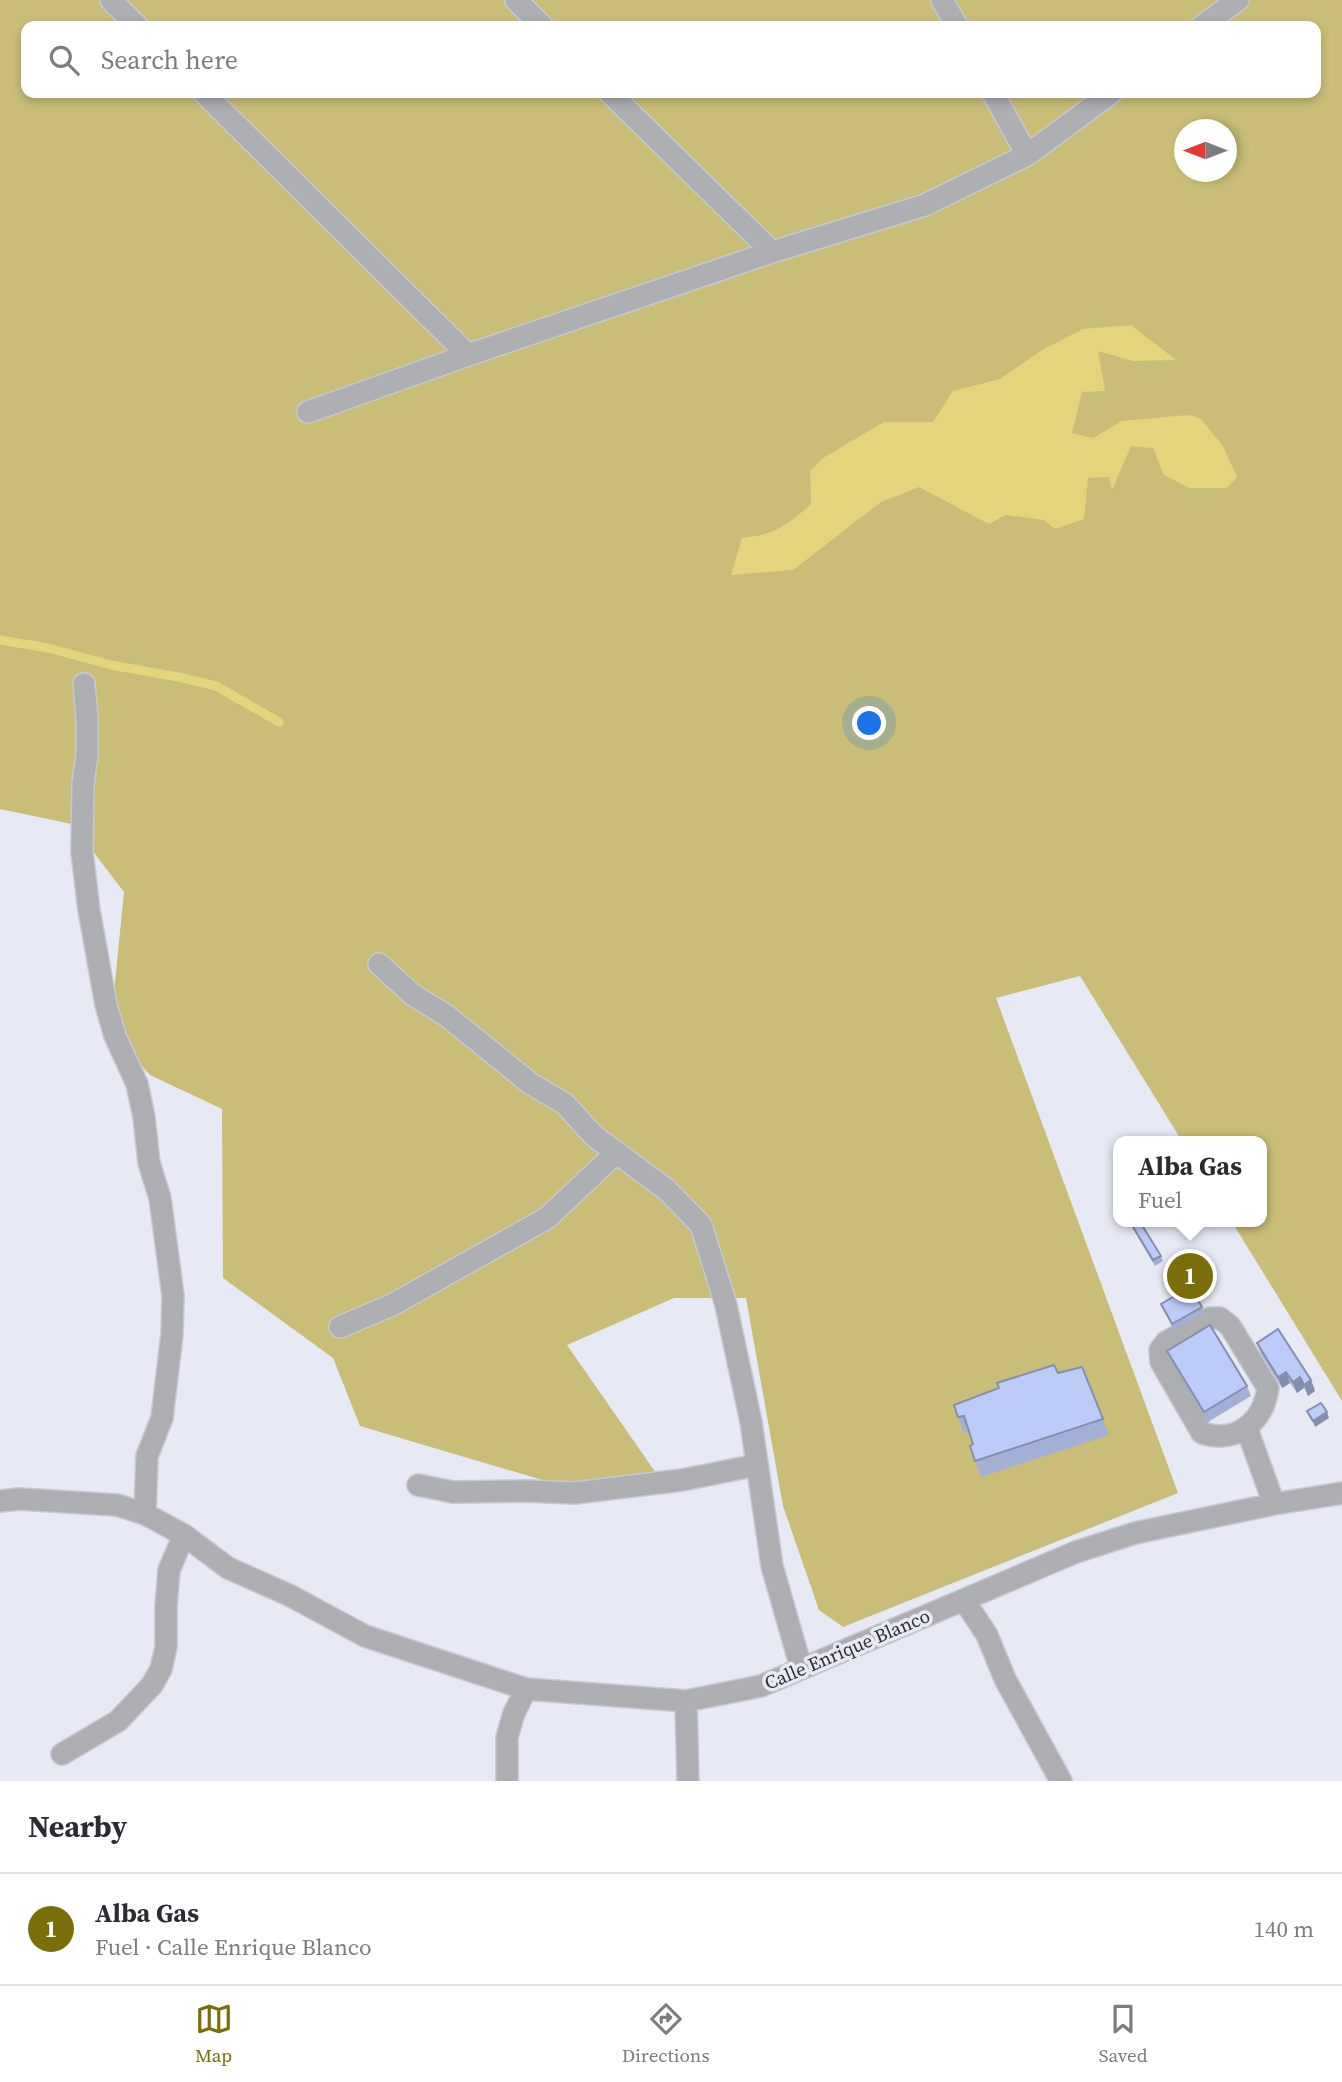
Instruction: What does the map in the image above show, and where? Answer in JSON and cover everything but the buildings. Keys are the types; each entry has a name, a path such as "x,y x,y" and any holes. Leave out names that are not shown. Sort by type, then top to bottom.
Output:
{"street":[{"path":"111,0 132,21"},
{"path":"516,0 537,21"},
{"path":"942,0 954,21"},
{"path":"1209,21 1238,0"},
{"path":"209,98 468,355"},
{"path":"615,98 772,252"},
{"path":"996,98 1027,155"},
{"path":"308,412 772,252 925,205 1027,155 1104,98"},
{"path":"83,684 87,755 83,784 82,852 89,910 106,1005 115,1036 137,1084 145,1117 149,1163 160,1198 173,1296 172,1335 162,1418 147,1456 145,1514"},
{"path":"379,964 414,995 447,1016 531,1084 565,1104 594,1136 667,1190 701,1225 726,1305 751,1422 772,1566 798,1657 806,1667"},
{"path":"340,1327 392,1305 547,1218 617,1152"},
{"path":"1210,1318 1220,1318 1230,1326 1268,1388 1264,1408 1247,1429 1226,1435 1212,1436 1202,1433 1161,1362 1160,1350 1166,1342 1210,1318"},
{"path":"1247,1429 1274,1504"},
{"path":"418,1485 453,1492 575,1493 682,1480 757,1465"},
{"name":"Calle Enrique Blanco","path":"0,1501 19,1499 117,1505 145,1514 184,1535 228,1567 289,1595 365,1636 526,1689 687,1701 761,1686 1076,1552 1135,1533 1274,1504 1342,1493"},
{"path":"62,1754 118,1721 152,1685 161,1669 166,1647 169,1570 184,1535"},
{"path":"964,1600 987,1635 1005,1679 1061,1781"},
{"path":"507,1781 507,1737 514,1713 526,1689"},
{"path":"687,1701 688,1781"}],"shaded area":[{"path":"0,0 1342,0 1342,1401 1235,1227 1267,1227 1267,1136 1179,1136 1080,976 996,998 1178,1493 843,1627 819,1610 783,1506 746,1298 674,1298 567,1345 665,1486 583,1492 360,1426 333,1358 223,1278 222,1109 150,1075 110,1032 124,892 72,824 0,809"},
{"path":"1131,325 1176,360 1133,361 1098,351 1105,391 1082,392 1072,433 1093,438 1122,421 1188,415 1201,419 1223,446 1237,477 1227,488 1189,488 1164,475 1153,448 1131,446 1112,490 1109,477 1088,478 1084,519 1055,529 1044,520 1006,515 989,524 919,487 881,502 793,570 731,575 742,538 772,532 811,504 810,471 823,458 884,422 933,422 953,391 1000,379 1042,350 1083,329"}],"waterway":[{"path":"0,640 48,648 111,665 216,686 279,722"}],"place":[{"name":"Alba Gas","path":"1190,1276"}]}
